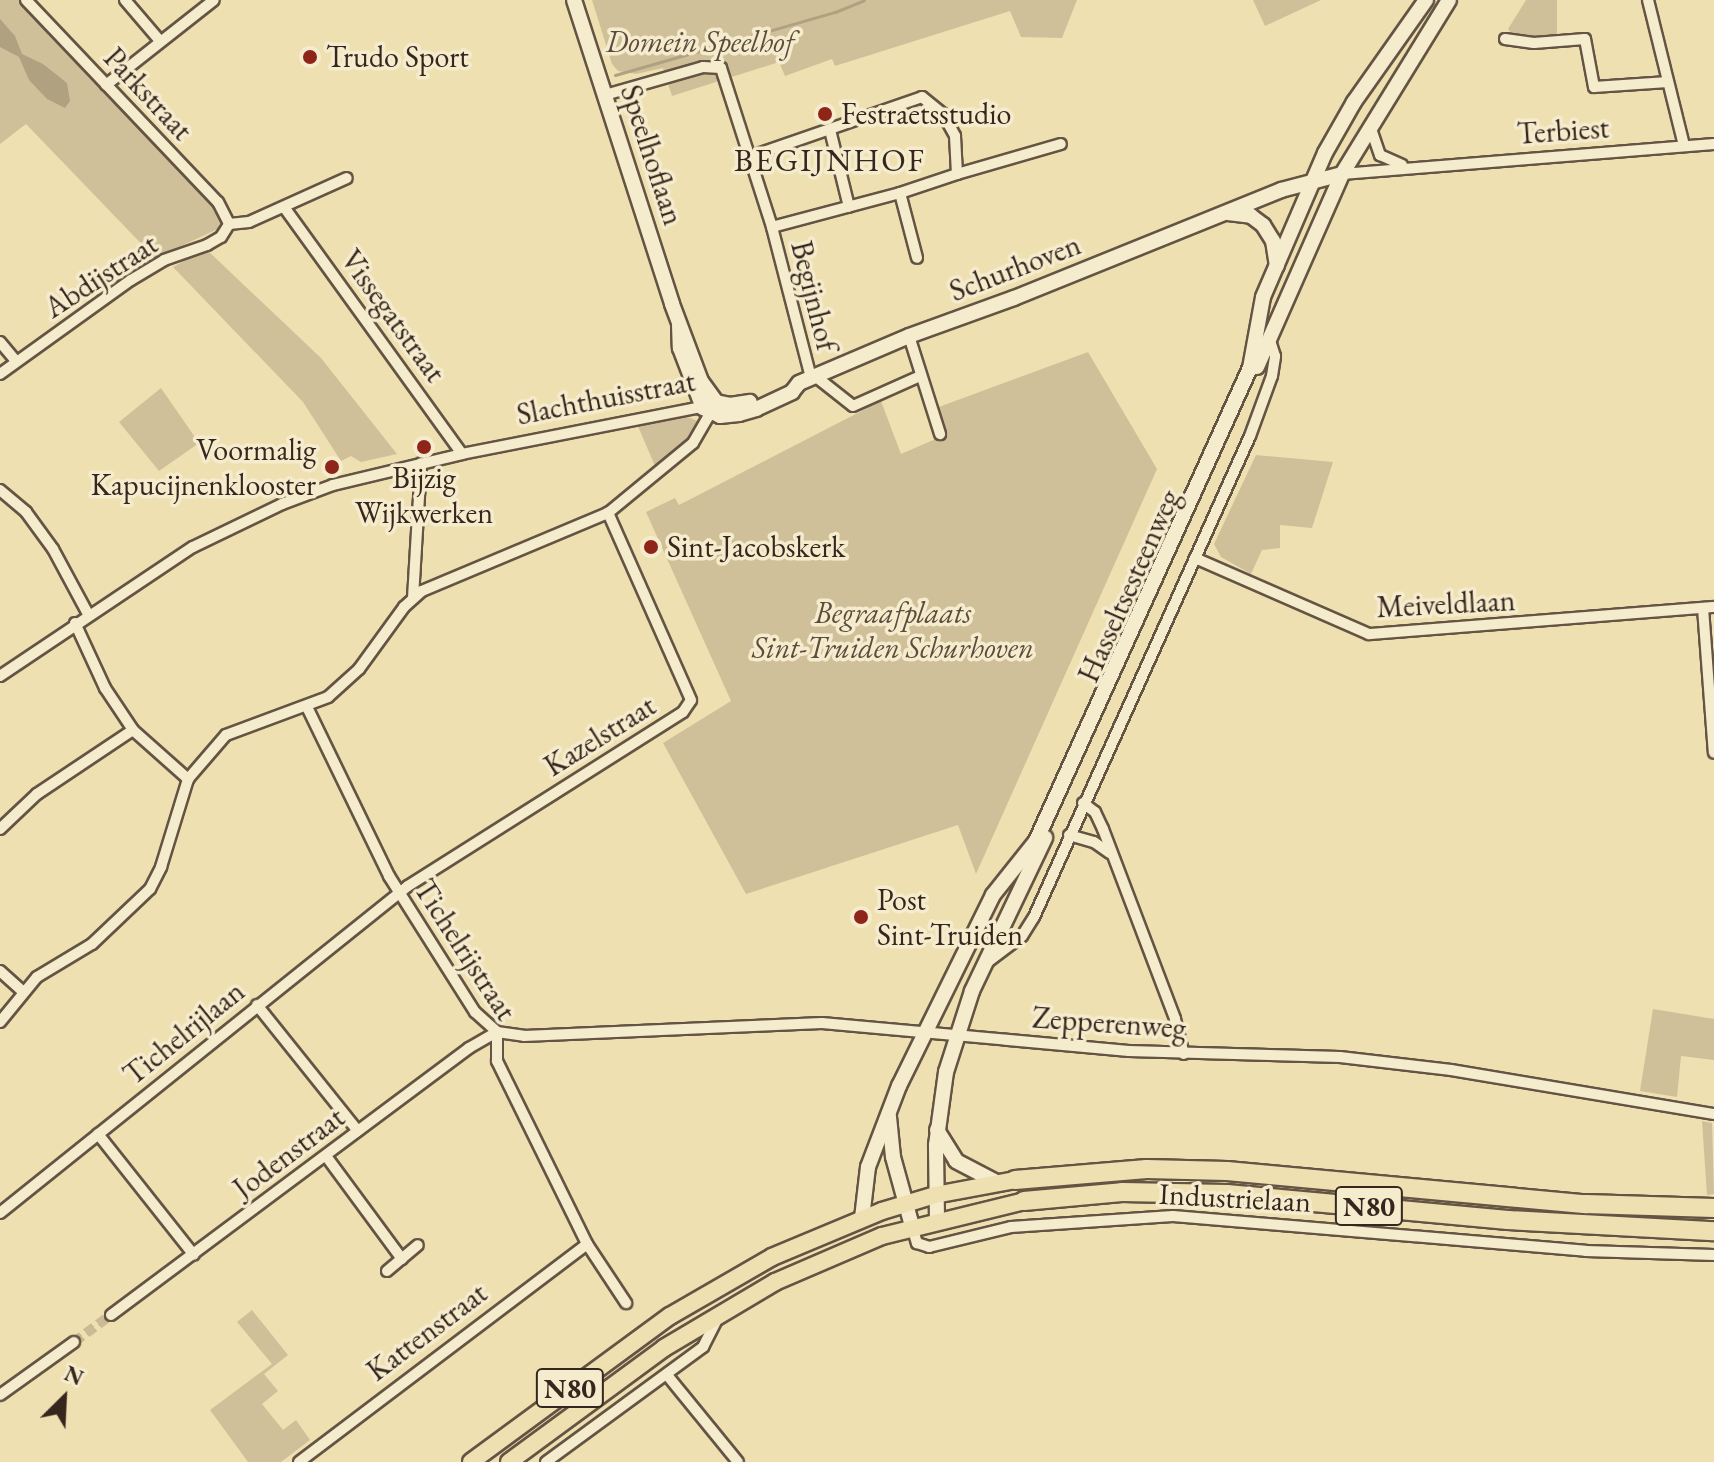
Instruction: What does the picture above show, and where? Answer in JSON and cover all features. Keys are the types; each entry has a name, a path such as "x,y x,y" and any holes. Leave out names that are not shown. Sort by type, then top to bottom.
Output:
{"highway":[{"name":"N80","path":"1006,1182 1147,1169 1227,1171 1586,1204 1714,1208"},
{"name":"N80","path":"1024,1201 1122,1192 1227,1194 1508,1220 1714,1231"}],"main road":[{"name":"Speelhoflaan","path":"574,0 679,325 690,345 710,408"},
{"name":"Hasseltsesteenweg","path":"862,1218 868,1167 925,1030 993,895 1036,841 1250,368 1263,297 1332,138 1426,0"},
{"name":"Hasseltsesteenweg","path":"937,1220 937,1129 946,1072 984,965 1031,868 1342,174 1449,0"},
{"name":"Schurhoven","path":"808,379 909,336 1014,298 1224,213 1313,181 1342,174"},
{"path":"1224,213 1251,216 1263,225 1273,241 1277,266"},
{"name":"Slachthuisstraat","path":"710,408 750,402 808,379"},
{"name":"Hasseltsesteenweg","path":"889,1113 890,1146 912,1226"},
{"path":"937,1129 956,1161 1006,1182"},
{"name":"N80","path":"471,1462 709,1290 796,1245 862,1218 935,1195 1006,1182"},
{"name":"N80","path":"509,1462 626,1375 721,1311 819,1260 912,1226 1024,1201"}],"street":[{"name":"Parkstraat","path":"26,0 218,202 229,224"},
{"path":"125,0 160,41"},
{"path":"106,85 214,0"},
{"path":"1648,0 1684,146"},
{"path":"1505,39 1534,43 1585,39 1594,87 1668,82"},
{"name":"Begijnhof","path":"605,95 716,66 726,78 772,227 808,379"},
{"path":"749,157 922,97 943,114 952,128 957,174"},
{"name":"Terbiest","path":"1370,126 1380,155 1394,164 1416,167"},
{"name":"Begijnhof","path":"830,130 849,207"},
{"name":"Begijnhof","path":"772,227 900,193 1061,144"},
{"name":"Terbiest","path":"1342,174 1714,144"},
{"path":"229,224 249,222 347,178"},
{"path":"900,193 917,258"},
{"name":"Vissegatstraat","path":"284,207 462,454"},
{"name":"Abdijstraat","path":"0,374 131,280 164,260 221,237 229,224"},
{"path":"909,336 940,434"},
{"path":"984,965 1022,936 1195,558 1272,376 1275,356 1269,338"},
{"path":"0,342 16,361"},
{"path":"808,379 853,406 920,376"},
{"path":"0,1022 22,991 37,977 100,938 150,889 161,867 188,779 226,735 307,707 345,684 413,598 422,591 608,513 693,443 710,408"},
{"name":"Slachthuisstraat","path":"0,676 88,614 235,525 333,485 462,454 710,408"},
{"path":"413,598 421,463"},
{"path":"0,490 26,512 53,549 88,614"},
{"name":"Kazelstraat","path":"400,893 673,719 691,700 608,513"},
{"name":"Meiveldlaan","path":"1195,558 1369,634 1709,607"},
{"path":"1709,607 1714,753"},
{"path":"75,623 105,688 133,730 188,779"},
{"name":"Tichelrijstraat","path":"307,707 400,893 475,1012 497,1032 497,1061 587,1244 626,1303"},
{"path":"0,829 37,794 133,730"},
{"path":"1083,803 1095,812 1175,1019 1184,1054"},
{"path":"1069,835 1094,842 1110,853"},
{"name":"Tichelrijlaan","path":"0,1213 400,893"},
{"path":"0,971 22,991"},
{"path":"257,1005 358,1131"},
{"name":"Zepperenweg","path":"497,1032 524,1036 783,1022 925,1030 1184,1054 1393,1061 1714,1114"},
{"name":"Jodenstraat","path":"111,1315 469,1048 497,1032"},
{"path":"98,1134 194,1255"},
{"path":"326,1156 402,1259"},
{"name":"Industrielaan","path":"912,1226 917,1243 929,1247 1011,1227 1173,1216 1586,1251 1714,1255"},
{"name":"Kattenstraat","path":"299,1462 587,1244"},
{"path":"387,1271 418,1245"},
{"path":"546,1462 703,1347 721,1311"},
{"path":"0,1395 74,1342"},
{"path":"667,1375 738,1462"}],"green space":[{"path":"0,0 20,0 214,206 221,220 218,229 155,258 26,124 0,144"},
{"name":"Domein Speelhof","path":"592,0 1077,0 1062,38 1021,37 1010,11 835,66 832,59 785,76 779,62 672,96 663,68 636,74 618,71 612,64"},
{"path":"1253,0 1321,0 1265,26"},
{"path":"1526,0 1557,0 1557,38 1535,40 1513,35 1508,29"},
{"path":"206,249 321,358 397,454 361,462 351,456 341,461 303,402 173,267"},
{"name":"Begraafplaats Sint-Truiden Schurhoven","path":"1088,352 1157,469 976,874 958,825 746,894 663,743 731,701 646,512 675,498 679,505 881,401 901,454 938,438 928,411"},
{"path":"161,388 199,443 159,471 119,422"},
{"path":"684,416 698,421 694,434 655,466 637,424"},
{"path":"1256,455 1333,462 1312,528 1280,525 1280,548 1262,550 1251,574 1221,557 1214,544"},
{"path":"1653,1009 1714,1019 1714,1060 1681,1056 1677,1097 1640,1091"},
{"path":"1702,1121 1712,1123 1714,1194 1707,1195"},
{"path":"252,1310 288,1355 264,1374 278,1391 262,1404 283,1430 296,1420 310,1440 281,1462 248,1462 210,1410 272,1364 237,1322"}],"shaded area":[{"path":"0,19 15,36 22,54 43,64 67,83 70,101 65,108 47,99 29,80 19,57 0,47"}],"waterway":[{"path":"615,75 835,12 864,0"}],"tunnel":[{"path":"74,1342 111,1315"}],"place":[{"name":"Trudo Sport","path":"310,57"},
{"name":"Festraetsstudio","path":"825,114"},
{"name":"Bijzig Wijkwerken","path":"424,447"},
{"name":"Voormalig Kapucijnenklooster","path":"332,467"},
{"name":"Sint-Jacobskerk","path":"651,547"},
{"name":"Post Sint-Truiden","path":"861,917"}],"district":[{"name":"BEGIJNHOF","path":"830,160"}]}
